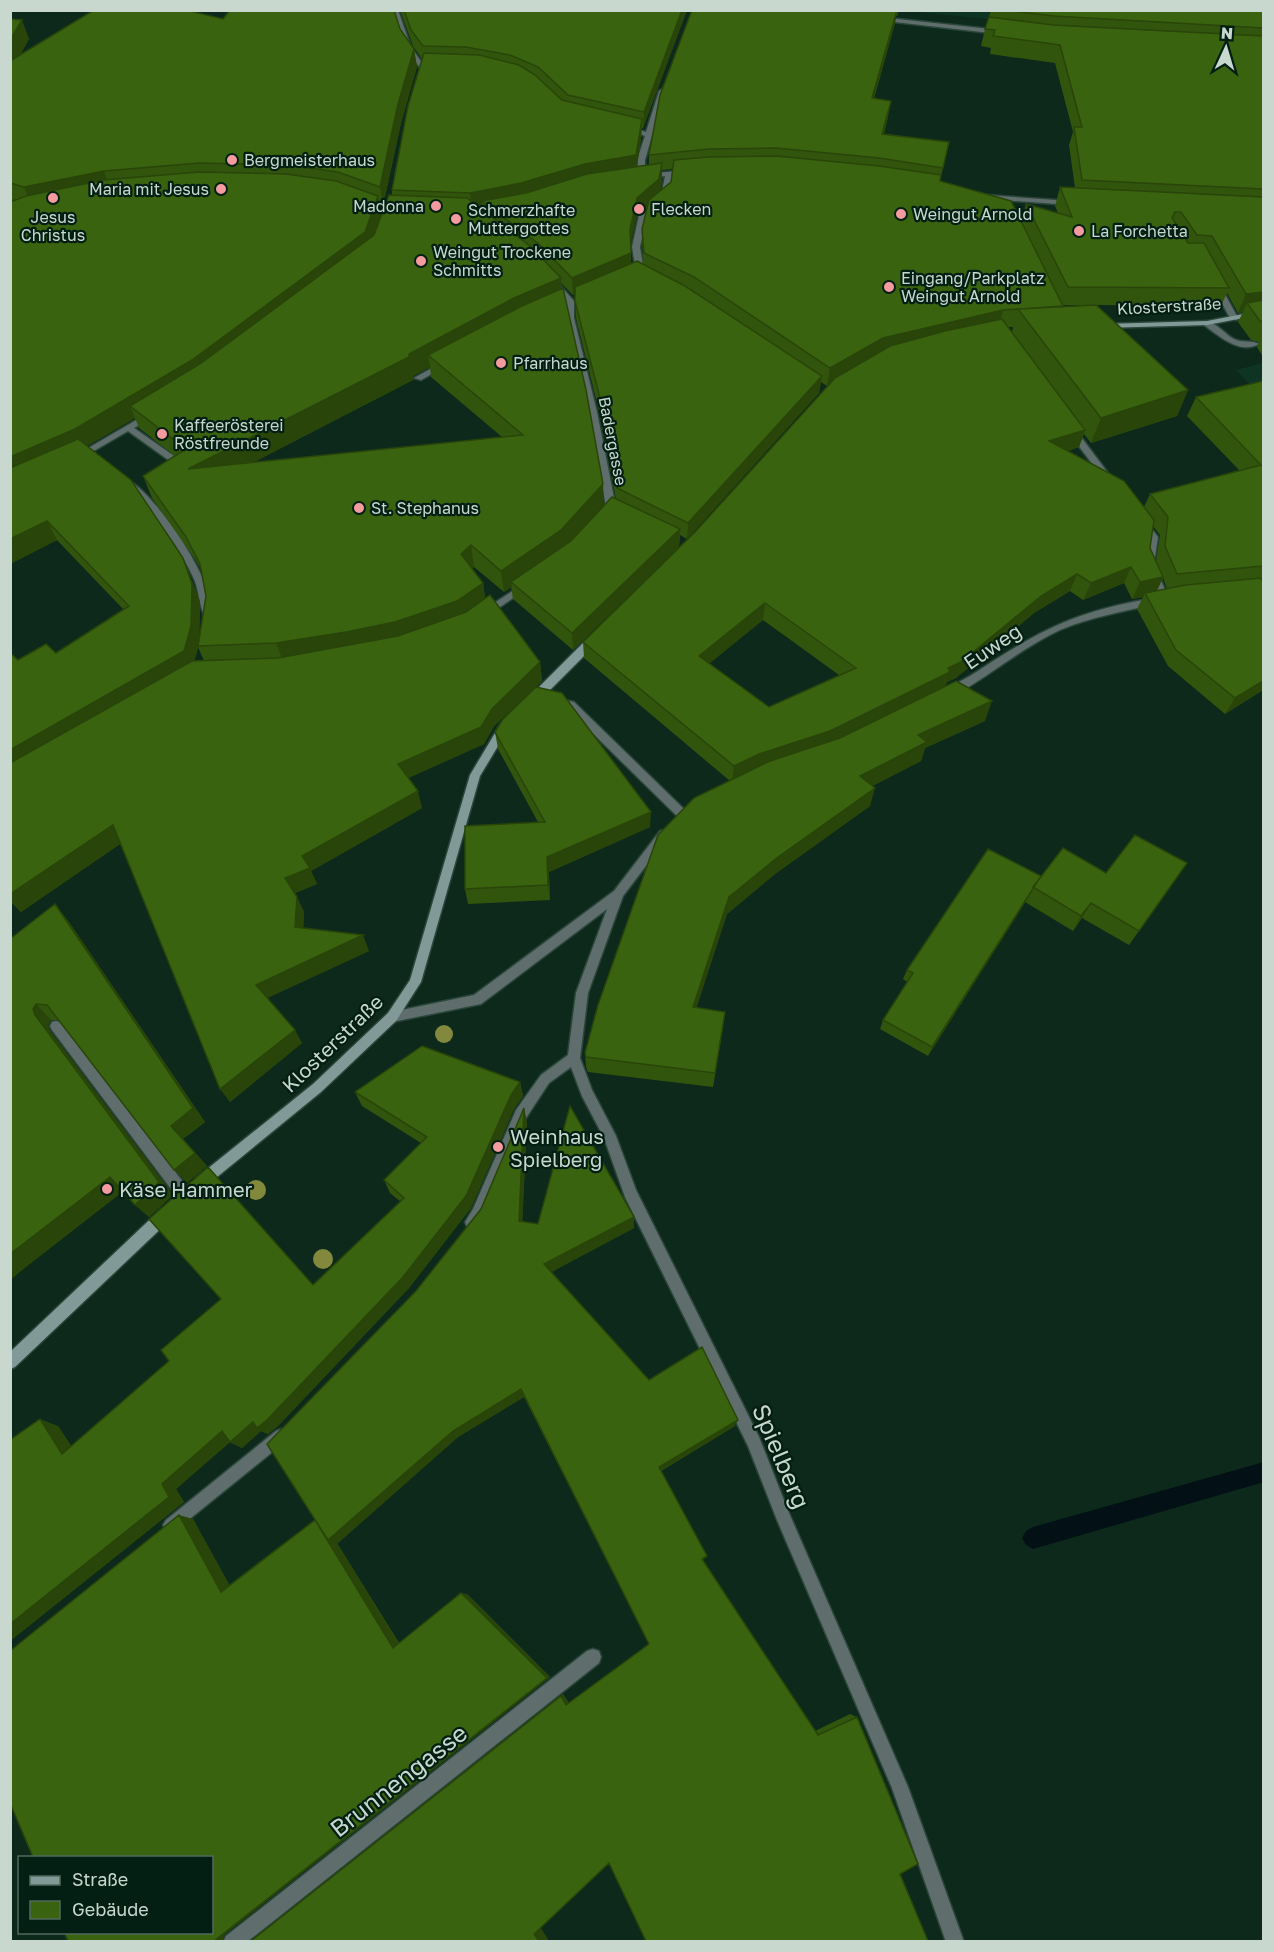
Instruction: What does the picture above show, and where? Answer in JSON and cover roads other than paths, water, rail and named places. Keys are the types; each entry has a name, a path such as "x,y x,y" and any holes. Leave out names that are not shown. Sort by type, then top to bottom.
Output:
{"street":[{"path":"395,10 408,47 422,67"},
{"path":"871,18 1004,33"},
{"path":"422,67 433,67"},
{"path":"419,78 422,67"},
{"path":"642,177 641,160 665,80"},
{"path":"622,128 648,135"},
{"path":"630,179 699,171"},
{"path":"647,278 633,275 639,264 636,247 643,215 665,198 669,174"},
{"path":"980,196 1075,203"},
{"path":"1003,199 1009,209"},
{"path":"1212,277 1234,318"},
{"name":"Badergasse","path":"550,279 573,302 611,508 596,524"},
{"path":"559,308 573,302"},
{"name":"Klosterstraße","path":"1090,326 1207,323 1263,312"},
{"path":"1207,323 1234,343 1255,345"},
{"path":"418,378 449,362"},
{"path":"68,460 92,455 158,410"},
{"path":"1068,425 1114,487"},
{"path":"129,428 189,471 180,476"},
{"path":"120,477 149,494 198,574 207,602 207,623"},
{"path":"611,508 621,513"},
{"path":"1133,512 1153,537 1149,564 1164,599"},
{"path":"475,620 532,581"},
{"name":"Euweg","path":"943,696 974,681 1040,636 1106,609 1177,597"},
{"name":"Klosterstraße","path":"10,1362 185,1196 316,1088 392,1017 416,982 475,775 500,731 602,632"},
{"path":"392,1017 477,1000 618,894 653,846 687,812 570,705 535,697"},
{"name":"Spielberg","path":"618,894 582,993 574,1058 586,1092 610,1136 630,1192 754,1442 782,1515 900,1787 955,1941"},
{"path":"56,1026 185,1196"},
{"path":"464,1232 478,1214 521,1114 545,1079 574,1058"},
{"path":"157,1536 294,1425"},
{"name":"Brunnengasse","path":"232,1941 593,1657"}],"waterway":[{"path":"1033,1538 1264,1472"}],"place":[{"name":"Bergmeisterhaus","path":"232,160"},
{"name":"Maria mit Jesus","path":"221,189"},
{"name":"Jesus Christus","path":"53,198"},
{"name":"Madonna","path":"436,206"},
{"name":"Flecken","path":"639,209"},
{"name":"Weingut Arnold","path":"901,214"},
{"name":"Schmerzhafte Muttergottes","path":"456,219"},
{"name":"La Forchetta","path":"1079,231"},
{"name":"Weingut Trockene Schmitts","path":"421,261"},
{"name":"Eingang/Parkplatz Weingut Arnold","path":"889,287"},
{"name":"Pfarrhaus","path":"501,363"},
{"name":"Kaffeerösterei Röstfreunde","path":"162,434"},
{"name":"St. Stephanus","path":"359,508"},
{"name":"Weinhaus Spielberg","path":"498,1147"},
{"name":"Käse Hammer","path":"107,1189"}]}
